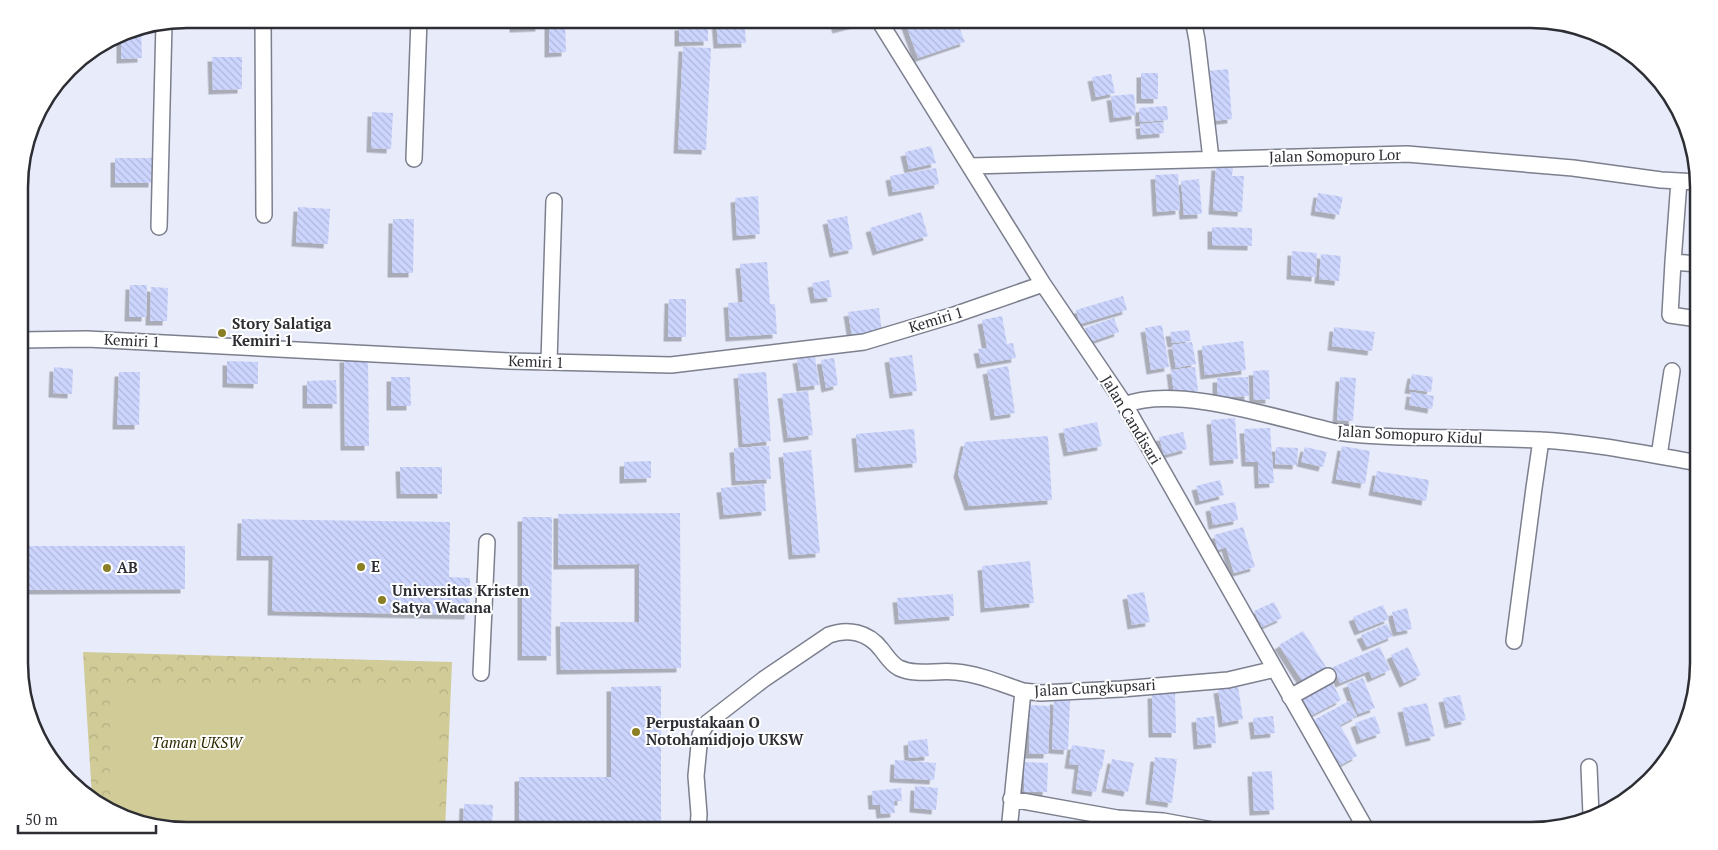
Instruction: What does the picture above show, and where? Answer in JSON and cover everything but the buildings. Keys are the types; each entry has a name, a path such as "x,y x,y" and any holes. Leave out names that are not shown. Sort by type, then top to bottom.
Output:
{"street":[{"path":"263,27 264,215"},
{"path":"414,159 419,27"},
{"name":"Jalan Candisari","path":"883,27 1043,284 1125,405 1362,822"},
{"path":"1195,27 1211,159"},
{"path":"159,228 164,29"},
{"name":"Jalan Somopuro Lor","path":"970,166 1407,154 1573,168 1690,182"},
{"path":"1679,181 1672,262 1670,315 1690,318"},
{"path":"549,362 554,200"},
{"path":"1672,262 1690,263"},
{"name":"Kemiri 1","path":"28,340 87,339 549,362 671,365 864,342 954,315 1043,284"},
{"path":"1659,456 1672,371"},
{"name":"Jalan Somopuro Kidul","path":"1125,405 1137,400 1167,398 1217,404 1335,432 1383,436 1542,440 1596,446 1690,461"},
{"path":"1514,641 1542,440"},
{"path":"481,673 487,542"},
{"path":"699,822 696,776 698,751 700,735 707,723 764,679 829,634 840,631 852,631 871,639 889,661 899,668 917,673 932,671 957,672 1023,691"},
{"name":"Jalan Cungkupsari","path":"1010,822 1023,691 1041,693 1121,689 1228,680 1275,669"},
{"path":"1290,697 1328,676"},
{"path":"1589,767 1590,811"},
{"path":"1011,799 1107,822"},
{"path":"1147,822 1168,822"}],"green space":[{"name":"Taman UKSW","path":"83,652 452,662 445,822 166,821 135,814 116,806 92,791"},
{"name":"Taman UKSW","path":"110,685 438,685 438,822 166,821 135,814 110,803"}],"place":[{"name":"Story Salatiga Kemiri 1","path":"222,333"},
{"name":"E","path":"361,567"},
{"name":"AB","path":"107,568"},
{"name":"Universitas Kristen Satya Wacana","path":"382,600"},
{"name":"Perpustakaan O Notohamidjojo UKSW","path":"636,732"}]}
